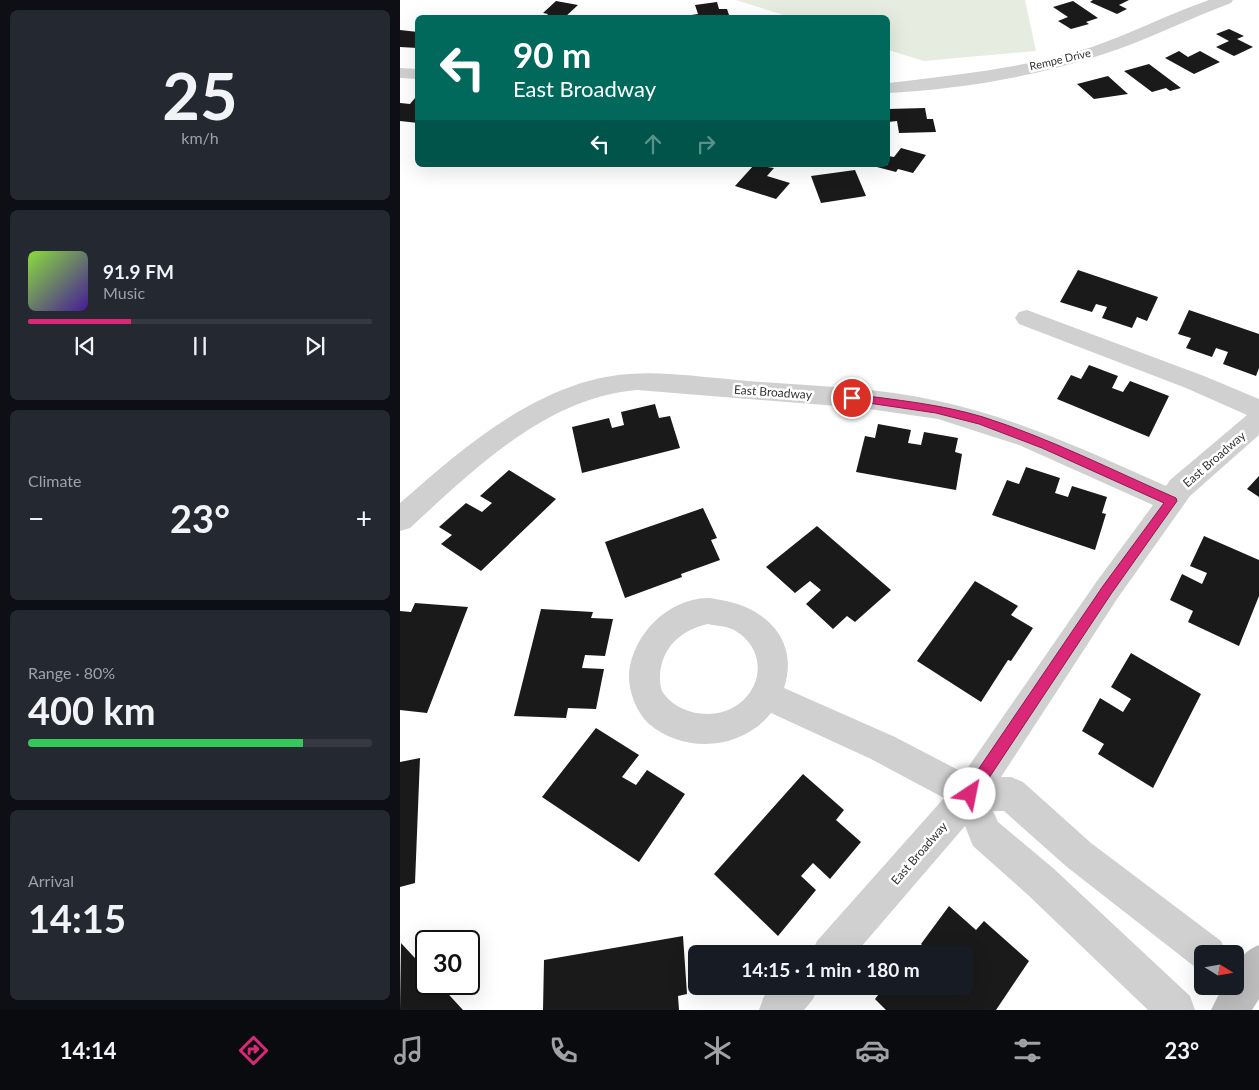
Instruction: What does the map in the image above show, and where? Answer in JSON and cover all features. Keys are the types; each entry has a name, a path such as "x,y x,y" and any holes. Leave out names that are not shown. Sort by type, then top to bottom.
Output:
{"street":[{"name":"Rempe Drive","path":"890,88 977,77 1079,56 1157,29 1225,0"},
{"path":"400,73 415,74"},
{"path":"1027,318 1107,347 1259,410"},
{"name":"East Broadway","path":"400,520 429,494 500,438 555,404 605,385 654,379 733,389 852,398 936,409 981,421 1046,445 1172,501"},
{"name":"East Broadway","path":"838,945 970,794 1107,590 1180,488 1259,420"},
{"path":"708,611 726,612 745,618 765,635 773,653 773,679 767,696 753,712 729,726 713,730 686,728 666,718 653,706 645,689 644,670 649,652 667,628 693,614 708,611"},
{"path":"767,696 883,748 970,794 1011,794 1079,855 1196,945"},
{"path":"970,794 985,834 1040,880 1176,1010"},
{"path":"778,1010 792,995"}],"shaded area":[{"path":"736,0 1025,0 1036,51 924,61 890,51 890,15 784,15"}],"building":[{"path":"1093,0 1129,0 1119,5 1127,9 1117,14 1090,2"},
{"path":"556,1 578,5 567,15 547,15 543,13"},
{"path":"1073,1 1098,18 1086,22 1089,24 1071,29 1058,21 1068,17 1053,7"},
{"path":"717,2 719,9 727,9 729,15 691,15 698,14 695,5"},
{"path":"1229,29 1244,36 1237,39 1253,47 1234,56 1216,47 1229,41 1216,34"},
{"path":"400,30 415,32 415,48 400,47"},
{"path":"1179,51 1188,57 1200,51 1220,62 1194,74 1165,58"},
{"path":"1149,64 1181,88 1170,91 1166,88 1152,92 1124,71"},
{"path":"1108,76 1128,94 1094,99 1077,84"},
{"path":"415,98 415,123 400,121 400,103 410,104"},
{"path":"925,108 927,119 933,119 936,132 899,133 897,121 890,122 890,109"},
{"path":"901,148 926,155 913,173 898,169 896,172 877,167 890,167 890,156 894,157"},
{"path":"752,167 774,168 767,176 790,183 776,199 735,186"},
{"path":"855,170 866,196 821,203 811,176"},
{"path":"1078,270 1158,297 1147,321 1137,317 1132,328 1102,318 1107,307 1096,304 1092,312 1060,302"},
{"path":"1189,310 1259,334 1259,368 1256,376 1223,364 1228,352 1216,348 1212,357 1186,348 1191,338 1178,334"},
{"path":"1089,365 1118,376 1112,388 1123,392 1130,381 1169,396 1149,437 1057,399 1071,375 1081,379"},
{"path":"655,404 659,418 670,416 680,448 582,473 572,427 609,418 612,428 624,425 621,412"},
{"path":"878,424 911,430 908,443 921,445 924,432 958,438 955,452 962,454 956,490 856,472 865,436 875,438"},
{"path":"1026,467 1060,478 1055,493 1068,497 1072,486 1107,497 1102,513 1106,514 1095,550 992,515 1007,480 1019,484"},
{"path":"509,470 556,499 481,571 441,544 452,535 439,527 466,503 482,512 492,503 480,496"},
{"path":"1259,476 1259,497 1247,489"},
{"path":"703,508 717,538 711,540 720,560 681,574 682,577 625,598 605,542"},
{"path":"817,526 891,590 855,622 847,616 833,629 806,604 821,590 810,581 795,593 766,567"},
{"path":"1204,536 1259,560 1259,596 1239,646 1188,622 1193,611 1170,600 1182,574 1202,584 1207,573 1190,566"},
{"path":"975,581 1018,606 1011,615 1033,628 1011,661 1008,660 981,702 917,661"},
{"path":"415,603 468,607 427,713 400,710 400,611 411,612"},
{"path":"541,609 593,612 591,618 613,619 605,656 585,655 582,668 604,669 596,709 568,708 566,718 514,716"},
{"path":"1131,653 1201,694 1153,788 1098,754 1104,744 1082,731 1100,698 1123,712 1131,699 1111,687"},
{"path":"596,728 639,755 622,777 636,785 647,770 685,794 639,862 542,797"},
{"path":"420,758 415,883 400,887 400,762"},
{"path":"803,774 844,810 836,820 861,842 830,879 813,863 801,876 816,890 778,936 714,874"},
{"path":"949,906 976,930 984,921 1029,961 996,1010 886,1010 875,999 878,995 973,995 973,945 921,944"},
{"path":"683,936 687,994 678,996 679,1010 543,1010 544,960"},
{"path":"401,943 415,958 415,995 449,995 463,1010 400,1010"}],"route":[{"path":"852,398 936,409 981,421 1046,445 1172,501 1107,590 970,794"}]}
